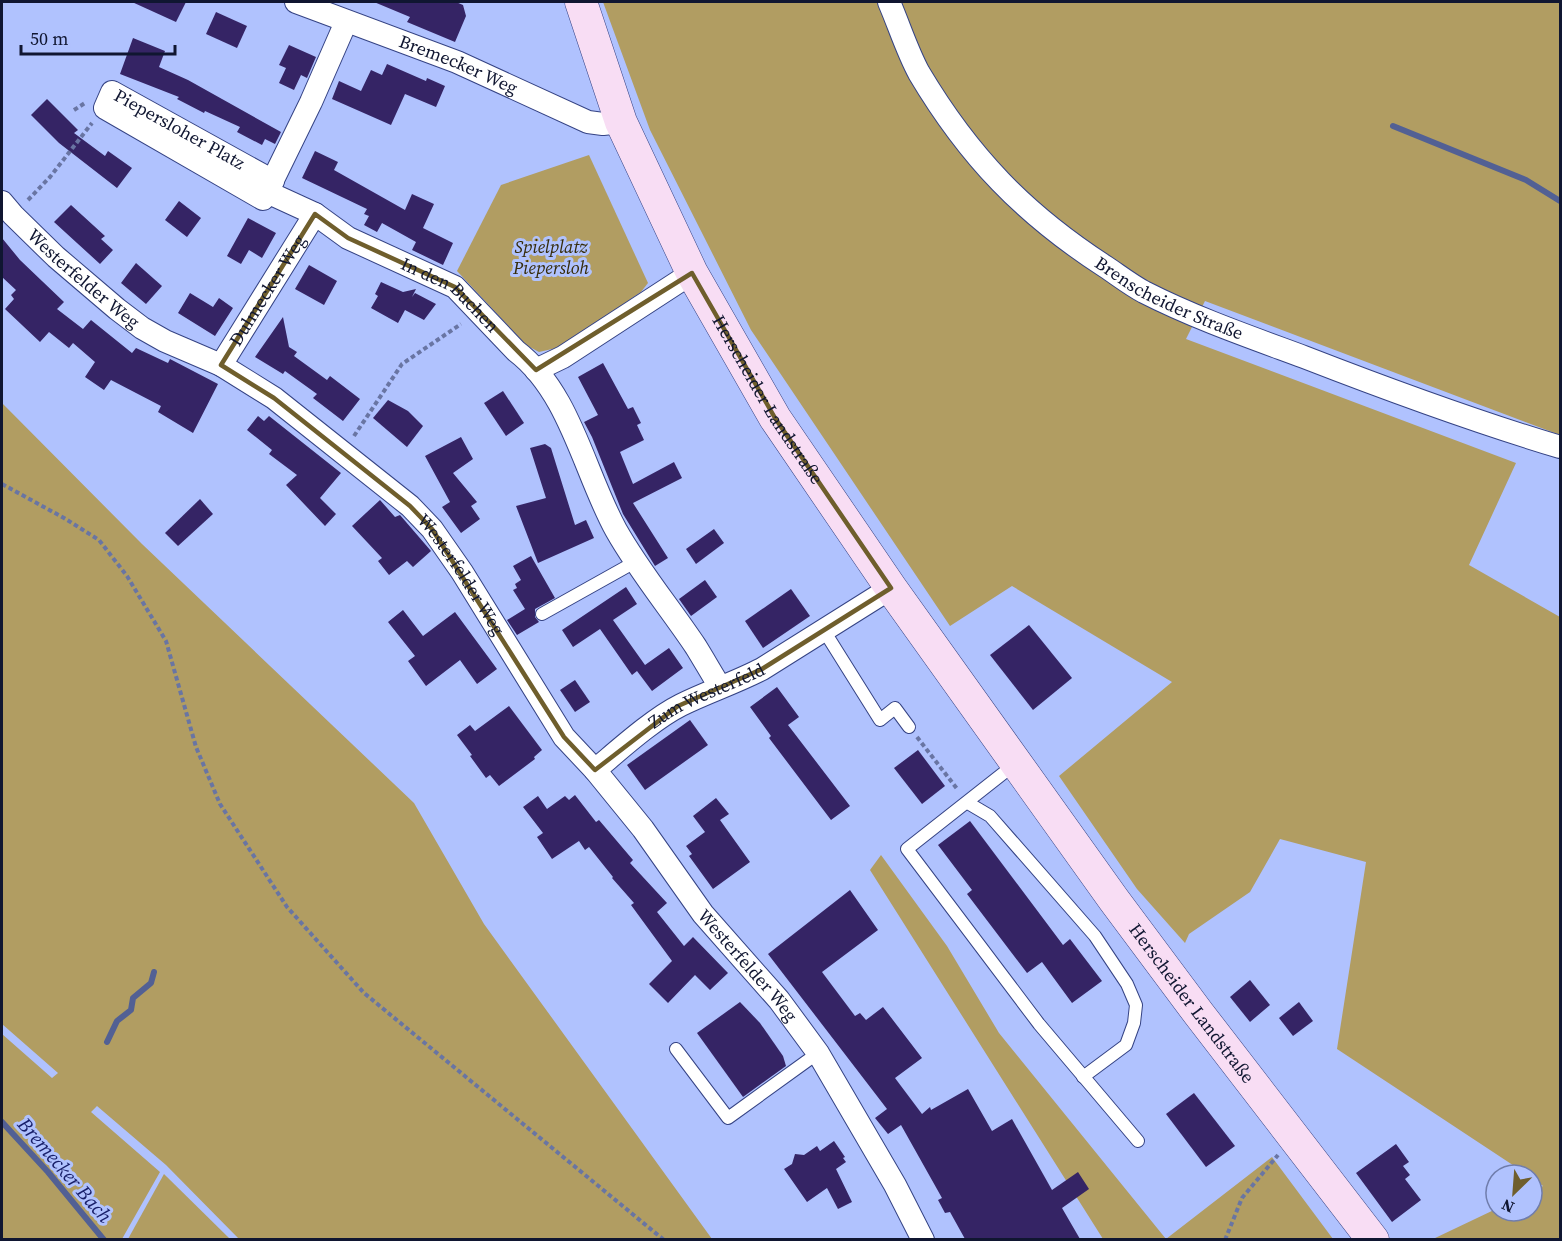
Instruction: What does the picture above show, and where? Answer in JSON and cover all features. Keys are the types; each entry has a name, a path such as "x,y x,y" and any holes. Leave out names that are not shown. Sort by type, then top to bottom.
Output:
{"main road":[{"name":"Herscheider Landstraße","path":"581,2 621,122 692,273 775,418 891,588 1135,929 1373,1239"}],"street":[{"name":"Bremecker Weg","path":"296,2 457,62 588,122 603,124 621,122"},
{"name":"Brenscheider Straße","path":"889,2 918,71 959,134 1009,193 1043,223 1082,252 1143,291 1200,317 1402,395 1496,428 1560,447"},
{"path":"270,186 346,22"},
{"name":"Piepersloher Platz","path":"105,108 263,200 270,186 348,238"},
{"name":"Westerfelder Weg","path":"7,208 56,257 133,322 165,341 220,365 274,398 411,506 432,529 462,572 564,736 595,770 643,830 703,914 779,1000 818,1053 895,1185 923,1239"},
{"name":"Dulmecker Weg","path":"220,365 315,214"},
{"name":"In den Buchen","path":"348,238 455,287 536,370 549,387 577,441 590,477 614,527 635,562 696,647 720,687"},
{"path":"536,370 563,357 692,273"},
{"name":"Zum Westerfeld","path":"595,770 678,706 762,669 891,588"}],"lane":[{"path":"542,615 635,562"},
{"path":"823,629 880,720 895,708 909,727"},
{"path":"1016,763 907,849 1039,1024 1138,1141"},
{"path":"968,802 990,816 1095,936 1127,984 1136,1005 1134,1023 1126,1045 1083,1077"},
{"path":"676,1049 728,1118 818,1053"}],"path":[{"path":"7,208 50,177 105,108"},
{"path":"343,451 402,364 479,311"},
{"path":"2,484 99,540 127,576 166,640 196,747 220,804 286,907 364,993 664,1239"},
{"path":"909,727 968,802"},
{"path":"1225,1239 1242,1198 1269,1168 1293,1135"}],"highlighted area":[{"path":"315,214 348,238 455,287 536,370 692,273 775,418 891,588 762,669 678,706 595,770 564,737 432,529 410,506 274,398 221,365"}],"green space":[{"path":"603,2 1560,2 1560,435 1205,301 1186,339 1516,463 1469,565 1560,617 1560,1239 1433,1239 1484,1215 1484,1223 1544,1223 1544,1163 1510,1163 1337,1049 1366,862 1280,839 1250,892 1189,934 1185,943 1137,889 1059,776 1172,682 1012,586 950,626 751,330 650,130"},
{"name":"Spielplatz Piepersloh","path":"589,155 648,283 641,292 561,347 539,352 526,345 457,271 501,185"},
{"path":"2,403 142,544 414,803 484,924 712,1239 239,1239 166,1165 97,1106 91,1112 160,1172 122,1239 2,1239 2,1034 52,1078 58,1073 2,1024"},
{"path":"881,855 947,946 999,1033 1166,1239 1103,1239 870,870"},
{"path":"1272,1157 1333,1239 1166,1239"},
{"path":"164,1174 230,1239 128,1239"}],"building":[{"path":"132,2 186,2 176,22"},
{"path":"374,2 456,2 463,5 466,16 455,42 407,22 410,17"},
{"path":"216,12 247,26 237,48 206,34"},
{"path":"133,38 165,51 159,67 188,80 281,132 275,144 265,139 262,145 237,132 240,127 205,111 204,113 177,99 179,97 120,74"},
{"path":"289,45 316,57 307,78 301,75 294,90 279,83 286,68 279,65"},
{"path":"387,64 426,81 427,78 445,86 436,107 405,94 391,125 332,99 339,81 361,91 371,70 382,75"},
{"path":"47,99 78,130 74,133 105,156 108,151 132,168 117,188 59,143 31,115"},
{"path":"315,151 338,162 334,170 405,210 412,194 434,204 423,228 453,243 443,265 412,250 416,242 382,223 377,232 364,225 369,216 364,214 367,209 302,178"},
{"path":"179,201 201,218 187,237 165,220"},
{"path":"71,205 105,236 101,239 113,250 100,264 54,222"},
{"path":"248,218 276,233 262,258 249,250 241,264 227,256"},
{"path":"2,238 20,260 64,302 57,309 83,329 91,320 132,353 136,348 168,363 170,359 218,384 193,433 158,412 161,406 111,380 104,390 85,377 95,362 73,343 69,348 49,332 40,342 5,309 14,299 11,295 16,290 2,277"},
{"path":"136,263 162,286 146,304 121,283"},
{"path":"309,265 337,281 324,305 295,289"},
{"path":"381,282 403,292 416,289 412,297 415,293 436,304 424,320 405,310 398,323 371,308 378,296 375,294"},
{"path":"190,293 213,307 219,298 233,308 215,336 178,313"},
{"path":"283,317 289,347 297,352 294,356 327,380 330,376 360,399 343,421 313,398 317,394 285,371 283,374 255,357"},
{"path":"603,363 628,409 633,407 641,423 637,425 644,440 620,452 633,484 674,462 682,478 633,503 668,558 655,566 623,514 584,422 598,415 578,377"},
{"path":"503,391 524,423 506,436 484,403"},
{"path":"388,400 408,411 423,426 407,447 373,418"},
{"path":"258,416 264,421 269,416 341,473 320,498 336,514 325,526 286,485 297,475 269,454 272,450 247,430"},
{"path":"461,437 473,459 453,473 477,502 471,506 480,519 461,533 442,507 450,502 425,456"},
{"path":"545,444 551,448 575,525 586,520 594,538 538,563 516,506 546,498 530,448"},
{"path":"200,499 213,514 178,546 165,533"},
{"path":"380,500 395,517 400,515 431,551 413,567 407,561 389,575 378,561 382,558 352,526"},
{"path":"714,529 724,543 696,564 686,549"},
{"path":"531,556 555,598 535,609 535,617 539,622 517,635 507,620 525,609 513,590 517,588 515,584 521,580 513,566"},
{"path":"705,580 717,597 691,616 679,599"},
{"path":"626,587 637,604 613,620 645,665 669,648 683,668 652,691 637,671 632,675 600,629 573,647 562,630"},
{"path":"791,589 810,616 763,648 745,621"},
{"path":"403,610 423,636 455,612 497,669 477,684 460,660 426,686 408,661 415,656 388,622"},
{"path":"1029,625 1072,678 1033,710 990,655"},
{"path":"575,680 590,702 575,712 560,690"},
{"path":"777,687 799,717 788,725 850,806 831,820 769,738 771,736 750,707"},
{"path":"509,706 542,750 534,757 535,759 499,786 490,775 486,778 457,735 470,725 475,731"},
{"path":"690,720 708,745 645,790 627,765"},
{"path":"918,750 945,786 922,804 894,768"},
{"path":"575,795 596,822 599,820 633,860 630,863 667,903 657,912 684,946 693,937 728,973 710,990 695,975 668,1003 649,984 672,961 631,905 634,903 589,847 585,850 579,841 552,859 537,837 543,833 523,807 538,796 547,809 565,796 569,800"},
{"path":"716,798 729,814 720,820 750,862 713,889 689,856 692,854 686,846 705,832 693,816"},
{"path":"970,821 1063,945 1070,939 1102,981 1072,1003 1042,962 1027,973 967,894 972,890 938,845"},
{"path":"850,890 878,930 822,972 855,1016 860,1013 866,1020 883,1007 922,1058 895,1078 922,1114 930,1107 931,1110 968,1089 992,1131 1012,1119 1052,1190 1078,1172 1089,1189 1062,1208 1080,1239 965,1239 950,1212 945,1213 938,1200 942,1198 901,1125 888,1134 875,1118 887,1109 768,954"},
{"path":"1250,980 1270,1005 1250,1022 1230,997"},
{"path":"740,1002 760,1023 783,1056 786,1066 743,1097 697,1033"},
{"path":"1299,1002 1313,1021 1293,1036 1279,1018"},
{"path":"1194,1093 1235,1146 1206,1167 1166,1114"},
{"path":"834,1141 845,1157 843,1158 846,1162 836,1169 852,1202 838,1209 827,1188 807,1202 784,1169 792,1164 795,1154 804,1155 817,1146 820,1151"},
{"path":"1396,1144 1409,1162 1403,1166 1410,1175 1405,1179 1421,1200 1392,1222 1356,1173"}],"waterway":[{"path":"1393,126 1526,180 1560,201"},
{"path":"107,1042 117,1021 131,1010 133,998 151,983 154,972"},
{"name":"Bremecker Bach","path":"2,1122 48,1172 104,1240"}]}
